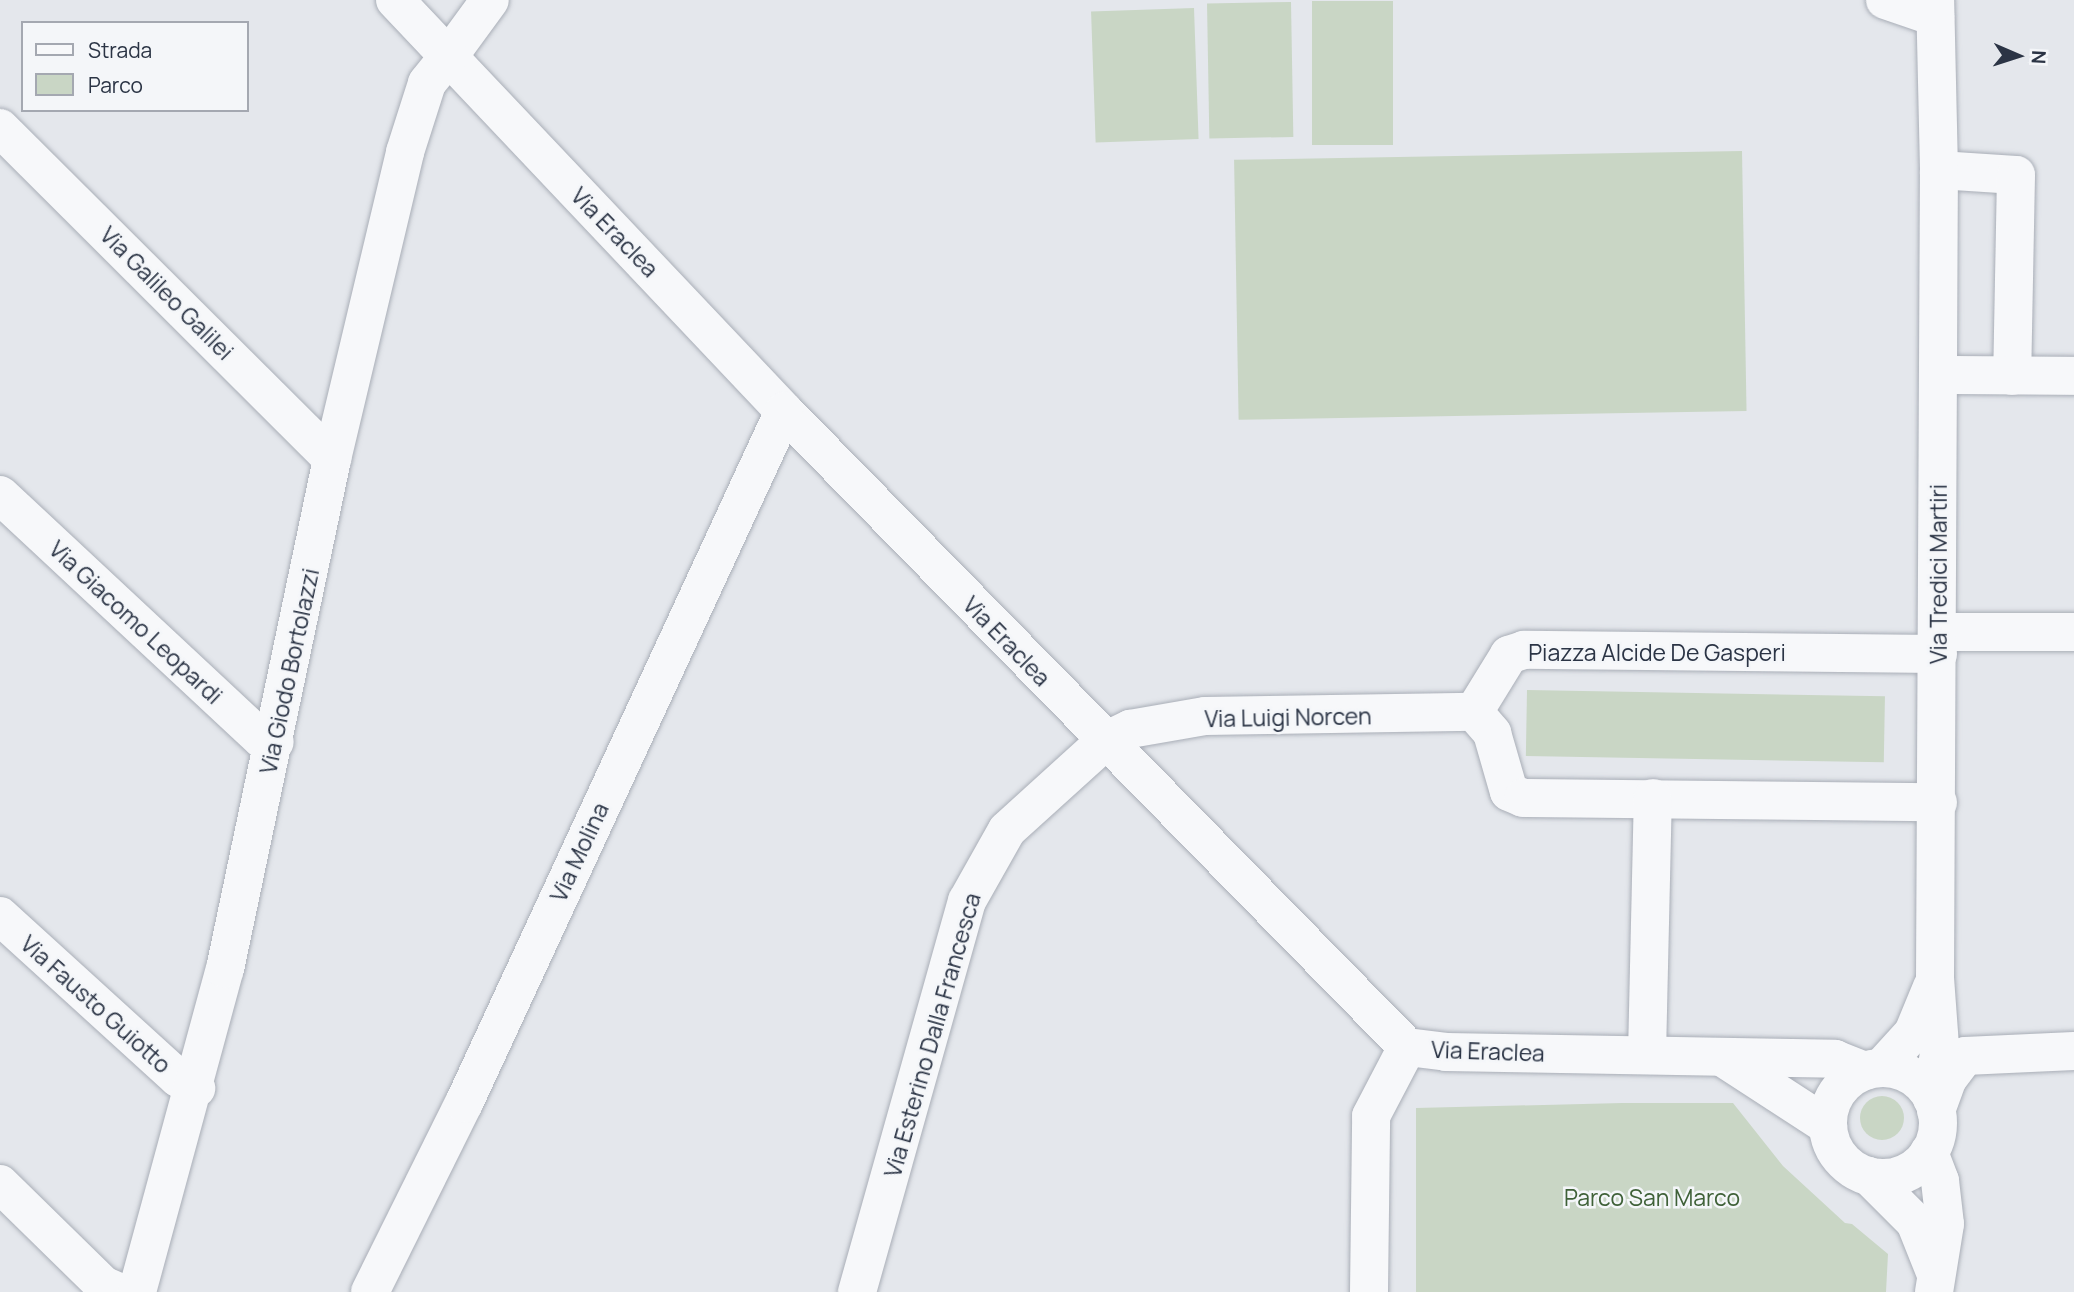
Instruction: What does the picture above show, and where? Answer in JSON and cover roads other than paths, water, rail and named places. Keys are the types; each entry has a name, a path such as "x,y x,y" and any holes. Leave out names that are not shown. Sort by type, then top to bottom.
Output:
{"street":[{"name":"Via Eraclea","path":"395,0 784,411 1407,1047 1446,1052 1835,1059 1873,1069"},
{"name":"Via Giodo Bortolazzi","path":"136,1292 196,1087 275,742 332,459 415,117 428,83 490,0"},
{"path":"1885,0 1935,8"},
{"name":"Via Tredici Martiri","path":"1934,1105 1941,1046 1935,978 1938,802 1939,170 1935,8"},
{"name":"Via Galileo Galilei","path":"0,128 332,459"},
{"path":"1939,170 2016,175 2012,376"},
{"path":"1938,375 2074,376"},
{"name":"Via Molina","path":"370,1292 464,1103 784,411"},
{"name":"Via Giacomo Leopardi","path":"0,495 262,739 275,742"},
{"name":"Piazza Alcide De Gasperi","path":"1474,712 1509,655 1524,650 1938,643 2074,632"},
{"path":"1474,712 1492,733 1509,792 1523,798 1938,802"},
{"name":"Via Luigi Norcen","path":"1105,741 1130,729 1205,716 1474,712"},
{"name":"Via Esterino Dalla Francesca","path":"856,1292 967,901 1007,830 1105,741"},
{"path":"1647,1055 1653,798"},
{"name":"Via Fausto Guiotto","path":"0,916 178,1078 196,1087"},
{"name":"Via Tredici Martiri","path":"1873,1069 1913,1033 1935,978"},
{"path":"1369,1292 1371,1116 1407,1047"},
{"path":"1869,1176 1882,1178 1909,1172 1929,1152 1935,1140 1934,1105 1947,1080 1965,1056 2074,1051"},
{"path":"1723,1058 1828,1126"},
{"path":"1934,1105 1912,1076 1873,1069 1840,1089 1831,1105 1828,1126 1835,1150 1844,1162 1869,1176 1915,1222 1935,1282"},
{"path":"1929,1152 1940,1181 1945,1224 1935,1282"},
{"path":"0,1184 103,1285 119,1292"}],"park label":[{"name":"Parco San Marco","path":"1652,1197"}]}
